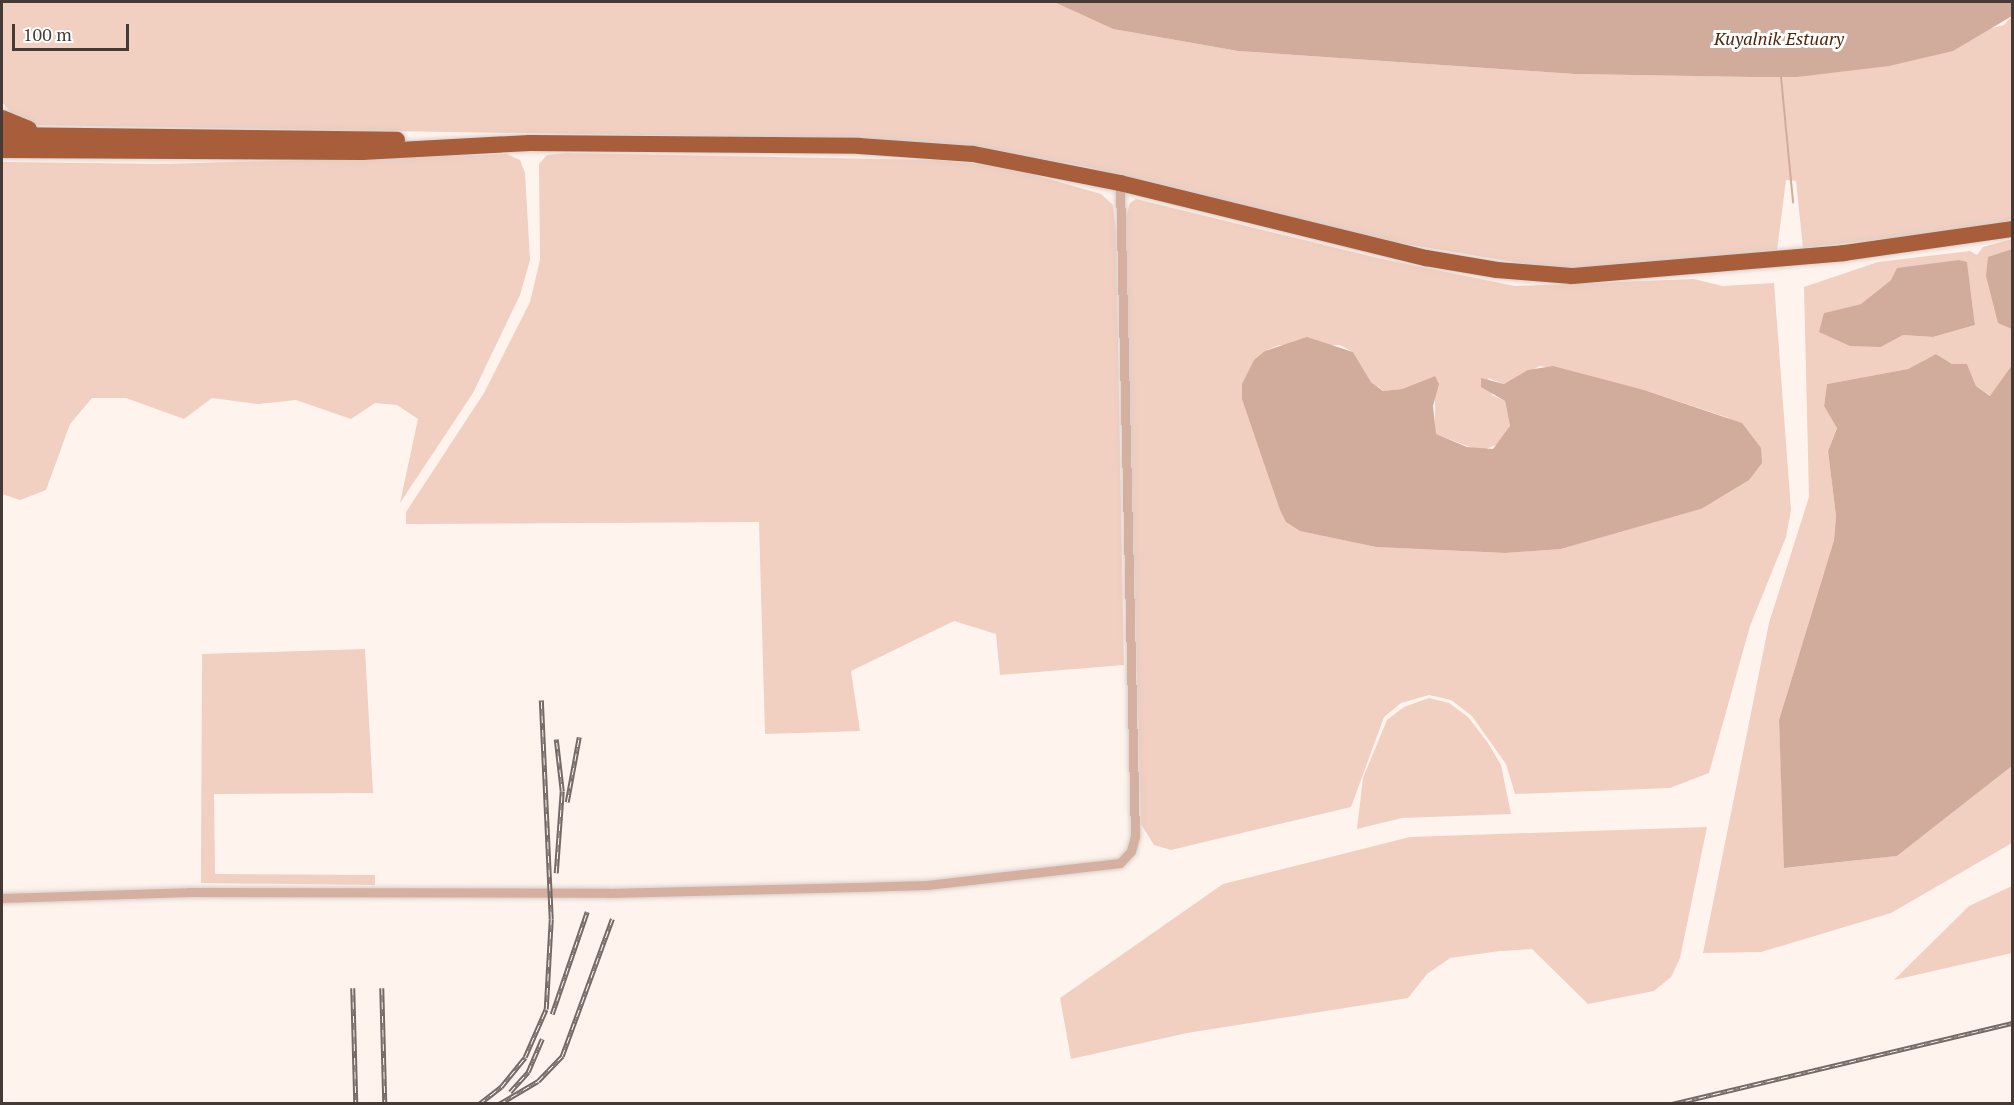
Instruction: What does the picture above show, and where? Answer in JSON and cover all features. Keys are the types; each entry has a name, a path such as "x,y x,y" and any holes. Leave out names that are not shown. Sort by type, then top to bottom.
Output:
{"highway":[{"path":"2,118 19,129 136,131 173,137"},
{"path":"2,135 902,149 985,156 1120,183 1426,258 1532,274 1687,269 1916,245 2013,229"},
{"path":"2,150 362,152 479,144"}],"street":[{"path":"2,898 189,892 608,893 927,885 1120,863 1131,851 1135,836 1120,183"}],"shaded area":[{"path":"2,2 1054,2 1113,29 1238,51 1575,74 1752,77 1797,77 2004,25 2012,16 2012,220 1972,229 1803,248 1796,181 1786,180 1777,250 1603,268 1544,267 1381,240 1087,167 962,145 828,138 21,125 2,102"},
{"path":"567,153 935,160 1004,166 1101,194 1113,205 1116,233 1124,665 1000,675 996,634 954,621 851,671 860,731 765,734 759,522 406,524 406,512 484,393 530,302 540,260 539,164 547,155"},
{"path":"507,154 520,160 525,173 530,260 520,295 473,393 400,503 418,419 397,405 375,403 351,419 296,400 258,404 212,398 184,419 126,398 92,398 70,424 46,490 20,500 2,494 2,162 164,164"},
{"path":"1136,199 1382,259 1515,286 1694,279 1722,286 1774,283 1791,510 1786,537 1750,626 1709,773 1670,788 1515,794 1506,764 1472,716 1451,700 1429,695 1401,703 1384,717 1351,807 1171,850 1154,845 1141,824 1125,220 1130,203","holes":["1279,345 1340,345 1353,352 1371,382 1384,391 1402,389 1435,376 1435,434 1481,451 1501,443 1510,426 1505,401 1492,395 1488,378 1504,384 1540,366 1644,390 1729,418 1701,509 1561,549 1505,553 1376,547 1301,531 1280,510 1273,486 1265,351"]},
{"path":"2012,239 2012,249 1988,258 2012,329 2012,365 1991,396 1976,386 1967,364 1952,364 1936,354 1908,369 1827,384 1824,406 1837,427 1828,451 1836,516 1834,540 1779,720 1785,868 1897,856 2012,766 2012,843 1891,913 1761,952 1703,953 1769,623 1809,497 1804,287 1878,262 1970,251 1977,255 1983,247","holes":["1959,260 1967,263 1975,325 1933,337 1903,335 1881,347 1824,313 1861,304 1891,280"]},
{"path":"365,649 373,793 214,794 215,874 375,875 375,885 201,883 202,654"},
{"path":"1429,698 1449,703 1468,717 1488,743 1501,765 1511,814 1402,818 1357,829 1363,778 1387,720 1404,707"},
{"path":"1707,827 1680,958 1671,977 1654,991 1588,1004 1532,949 1500,951 1450,958 1427,974 1408,998 1187,1033 1071,1059 1060,998 1223,884 1410,837"},
{"path":"2012,886 2012,953 1894,980 1969,906"}],"water":[{"name":"Kuyalnik Estuary","path":"1054,2 2012,2 2012,16 1953,51 1889,66 1797,77 1752,77 1575,74 1238,51 1113,29"},
{"path":"2012,249 2012,329 1998,323 1986,276 1988,257"},
{"path":"1959,260 1967,262 1975,325 1933,337 1903,335 1881,347 1850,346 1819,332 1824,313 1861,304 1891,280 1897,268"},
{"path":"1307,337 1353,352 1371,382 1383,391 1402,389 1435,376 1439,384 1433,406 1436,434 1467,447 1493,449 1510,426 1505,401 1481,387 1481,378 1504,384 1528,370 1553,366 1644,390 1742,423 1761,448 1762,463 1749,480 1701,509 1561,549 1505,553 1376,547 1300,531 1286,522 1280,510 1242,399 1242,384 1254,360 1265,351"},
{"path":"1936,354 1952,364 1967,364 1976,386 1990,396 2012,365 2012,766 1897,856 1784,868 1779,720 1834,540 1836,516 1828,451 1837,428 1824,406 1827,384 1908,369"}],"waterway":[{"path":"1781,77 1793,202"}],"railway":[{"path":"479,1104 501,1087 525,1057 546,1009 551,919 541,700"},
{"path":"567,802 579,737"},
{"path":"556,739 562,791 556,873"},
{"path":"552,1014 587,912"},
{"path":"499,1104 538,1081 562,1056 612,919"},
{"path":"353,988 356,1104"},
{"path":"382,988 385,1104"},
{"path":"1672,1104 2012,1023"},
{"path":"510,1092 528,1072 542,1039"}]}
